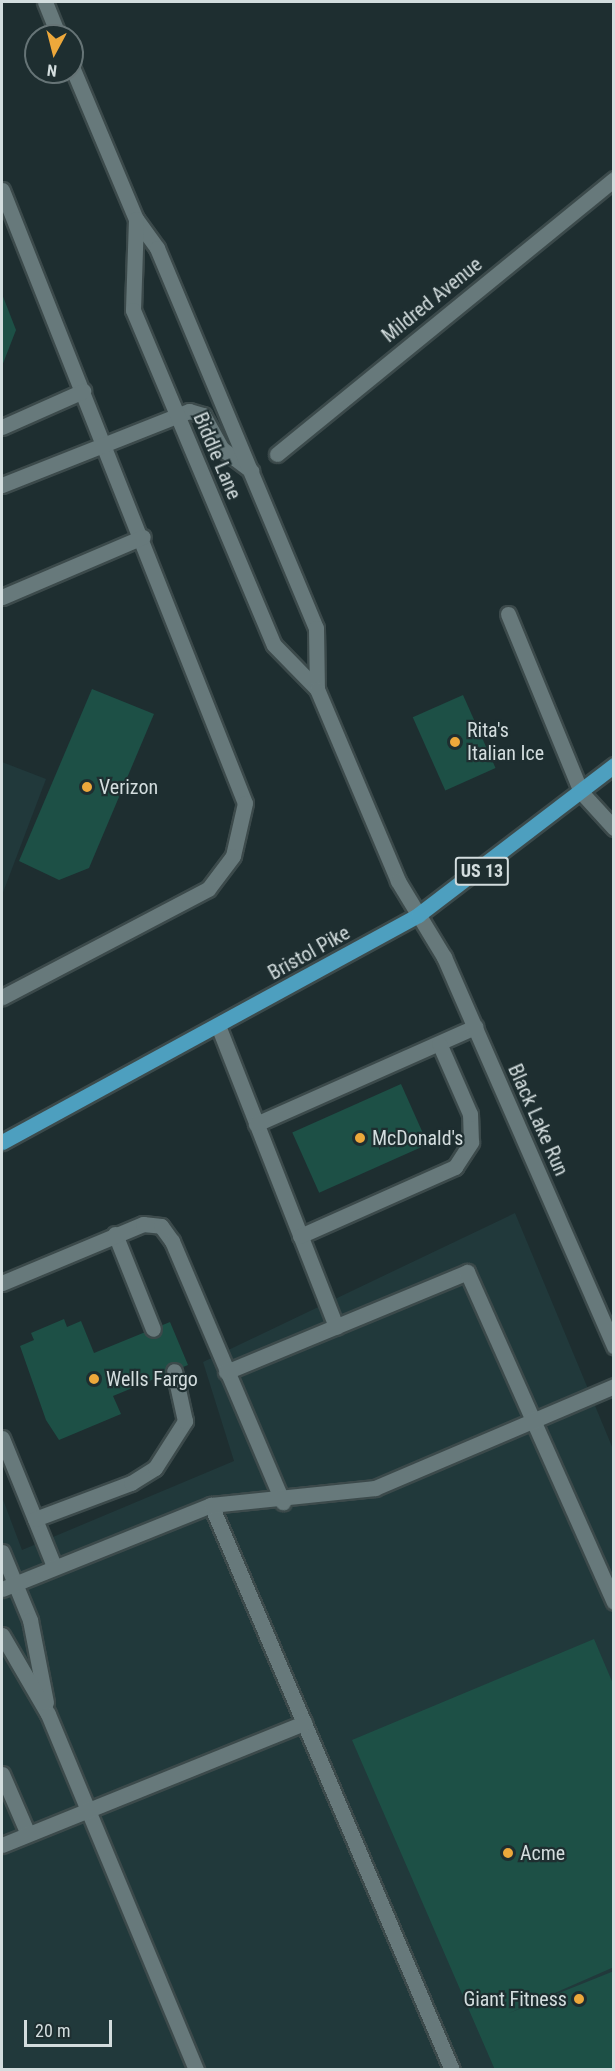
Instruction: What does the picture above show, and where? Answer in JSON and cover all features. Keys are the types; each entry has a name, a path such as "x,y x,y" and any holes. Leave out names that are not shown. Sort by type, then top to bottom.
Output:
{"main road":[{"name":"Bristol Pike","path":"2,1142 219,1028 418,915 614,765"}],"street":[{"path":"45,2 54,24"},
{"name":"Biddle Lane","path":"79,84 136,219 157,248 316,628 317,689"},
{"name":"Mildred Avenue","path":"277,454 614,179"},
{"path":"2,190 83,391 106,442 245,803 233,856 208,889 2,997"},
{"name":"Biddle Lane","path":"136,219 133,310 274,645 317,689 398,881 418,915"},
{"path":"2,427 83,391"},
{"path":"2,485 176,413 203,415 221,448 250,471"},
{"path":"2,597 143,537"},
{"path":"508,614 581,792 614,828"},
{"name":"Black Lake Run","path":"418,915 444,957 614,1346"},
{"path":"219,1028 336,1328"},
{"path":"256,1124 474,1028"},
{"path":"300,1236 455,1167 471,1142 470,1114 439,1043"},
{"path":"2,1134 20,1132"},
{"path":"2,1282 143,1224 161,1226 172,1241 283,1502"},
{"path":"115,1234 153,1329"},
{"path":"226,1372 467,1272 614,1602"},
{"path":"35,1519 131,1483 155,1468 184,1421 174,1371"},
{"path":"8,1586 211,1505 283,1502 375,1488 614,1386"},
{"path":"2,1438 54,1566"},
{"path":"211,1505 452,2070"},
{"path":"2,1552 8,1586 30,1620 48,1714"},
{"path":"2,1635 48,1714 196,2070"},
{"path":"2,1845 304,1723"},
{"path":"2,1774 28,1834"}],"shaded area":[{"path":"2,762 46,779 2,895"},
{"path":"515,1213 613,1449 613,2069 2,2069 2,1497 22,1550 234,1461 203,1362"}],"building":[{"path":"2,294 16,330 2,366"},
{"name":"Verizon","path":"92,689 154,714 89,868 59,880 19,861"},
{"name":"Rita's Italian Ice","path":"463,695 496,768 445,790 413,717"},
{"name":"McDonald's","path":"401,1084 428,1144 319,1193 292,1132"},
{"name":"Wells Fargo","path":"64,1319 67,1327 81,1321 94,1353 170,1322 188,1365 113,1396 121,1414 59,1440 46,1420 20,1346 34,1340 31,1333"},
{"name":"Acme","path":"594,1639 614,1686 614,1967 507,2014 614,1971 614,2070 495,2070 352,1740"}],"place":[{"name":"Rita's Italian Ice","path":"455,742"},
{"name":"Verizon","path":"87,787"},
{"name":"McDonald's","path":"360,1138"},
{"name":"Wells Fargo","path":"94,1379"},
{"name":"Acme","path":"508,1853"},
{"name":"Giant Fitness","path":"579,1999"}]}
